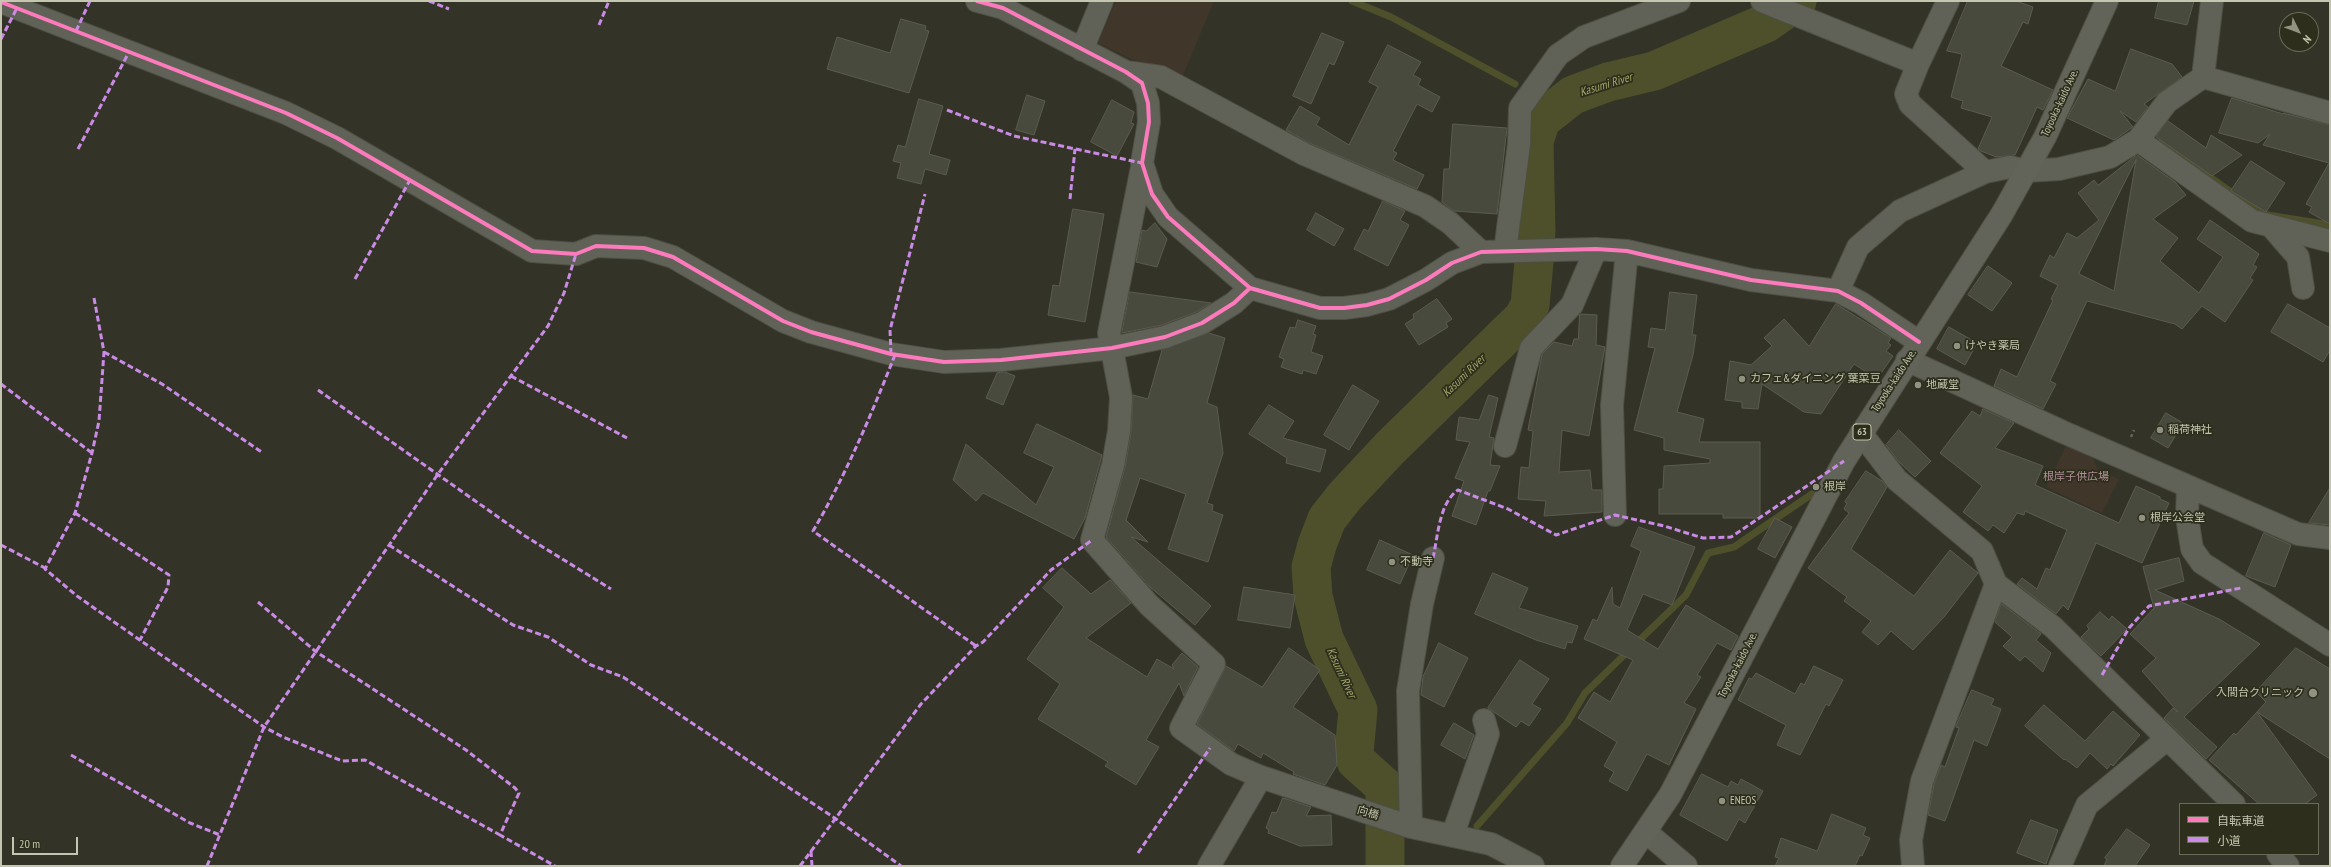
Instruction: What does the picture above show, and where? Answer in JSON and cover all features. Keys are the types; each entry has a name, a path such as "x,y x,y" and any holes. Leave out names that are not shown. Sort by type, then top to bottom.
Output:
{"main road":[{"name":"Toyooka-kaido Ave.","path":"1622,866 1670,795 1840,468 1913,351 2002,214 2045,137 2107,1"}],"street":[{"path":"977,1 1003,8 1126,72 1142,83 1148,102 1149,122 1109,333 1112,348"},
{"path":"1082,50 1102,1"},
{"path":"1509,251 1519,144 1520,108 1558,55 1584,37 1679,1"},
{"path":"1762,1 1805,17 1918,64"},
{"path":"1948,1 1918,64 1906,94 1910,104 1985,172"},
{"path":"1838,291 1858,247 1900,211 1985,172 2010,167 2026,171 2059,169 2110,157 2138,140 2167,102 2203,77 2212,1"},
{"path":"1,2 286,113 337,138 532,251 576,254 596,246 644,248 673,258 783,321 811,332 894,355 944,362 1001,360 1112,348 1165,337 1202,323 1234,302 1250,288"},
{"path":"1126,72 1161,76 1304,154 1425,206 1450,223 1481,252"},
{"path":"2203,77 2330,113"},
{"path":"2138,140 2252,221 2330,241"},
{"path":"1142,163 1152,194 1168,217 1250,288 1320,308 1367,305 1389,299 1426,280 1452,263 1481,252 1509,251 1627,251 1751,280 1838,291 1861,303 1913,351 2063,432 2298,534 2330,538"},
{"path":"2271,226 2298,257 2303,288"},
{"path":"2307,235 2330,233"},
{"path":"1505,446 1531,348 1572,305 1588,250"},
{"path":"1615,515 1612,405 1627,251"},
{"name":"向橋","path":"1112,348 1121,397 1119,431 1112,465 1092,540 1149,605 1214,664 1181,728 1231,764 1261,777 1334,803 1406,825 1453,834 1491,844 1533,866"},
{"path":"1861,433 1898,480 1982,551 1996,584 2053,627 2233,803"},
{"path":"2188,487 2187,517 2192,549 2202,563 2330,645"},
{"path":"1406,825 1408,691 1422,604 1433,558"},
{"path":"1913,866 1911,840 1922,781 1996,584"},
{"path":"1453,834 1488,734 1484,720"},
{"path":"2060,866 2087,805 2167,739"},
{"path":"1209,866 1261,777"},
{"path":"1646,832 1686,866"},
{"path":"2279,855 2288,866"}],"green space":[{"path":"1116,1 1214,1 1180,82 1098,43"},
{"name":"根岸子供広場","path":"2066,446 2093,458 2098,470 2119,479 2102,513 2046,487"}],"building":[{"path":"1968,1 2016,1 2033,7 2028,24 2023,22 2001,66 2053,90 2043,110 2037,107 2015,155 1996,157 1978,149 1992,117 1961,108 1963,101 1951,97 1962,54 1947,51"},
{"path":"2159,1 2194,1 2187,25 2155,18"},
{"path":"901,19 926,26 925,30 929,31 909,93 827,69 837,37 890,53"},
{"path":"1322,33 1344,42 1334,65 1329,63 1311,104 1293,96"},
{"path":"1388,45 1421,62 1413,75 1421,79 1418,85 1440,97 1432,112 1417,104 1393,151 1397,153 1393,160 1424,175 1417,189 1309,143 1286,130 1300,106 1320,118 1316,125 1349,145 1378,87 1369,82"},
{"path":"2131,49 2172,64 2182,77 2144,104 2148,107 2136,122 2120,111 2133,127 2114,140 2067,118 2088,79 2115,91"},
{"path":"1027,95 1045,101 1034,135 1016,130"},
{"path":"2232,98 2283,114 2330,125 2330,224 2309,212 2312,207 2306,204 2329,163 2263,145 2270,134 2258,143 2219,133"},
{"path":"919,99 943,106 929,154 950,160 946,175 925,169 921,184 897,178 901,163 893,161 898,145 905,147"},
{"path":"1112,100 1134,112 1131,123 1134,124 1117,156 1091,142"},
{"path":"2168,121 2206,148 2211,135 2242,155 2212,176 2156,137"},
{"path":"1453,124 1507,128 1497,214 1454,211 1442,202 1444,169 1449,169"},
{"path":"2137,155 2175,182 2186,195 2153,219 2178,238 2160,261 2199,293 2223,257 2197,239 2210,220 2259,254 2253,265 2257,267 2250,278 2253,280 2225,322 2202,306 2182,329 2175,324 2087,301 2050,381 2056,384 2043,409 1994,386 2001,369 2017,377 2053,300 2051,299 2058,285 2040,276 2050,255 2054,258 2067,233 2077,238 2099,220 2078,193 2094,180 2098,185","holes":["2136,160 2114,291 2079,274"]},
{"path":"2251,161 2285,183 2266,212 2231,191"},
{"path":"1383,201 1405,211 1400,220 1409,225 1388,266 1354,249 1364,229 1368,231"},
{"path":"1073,209 1104,214 1085,322 1048,315 1053,285 1059,286"},
{"path":"1316,213 1344,229 1334,246 1307,230"},
{"path":"1155,223 1167,239 1157,267 1136,262 1142,230 1146,231"},
{"path":"1988,266 2012,283 1992,311 1968,295"},
{"path":"1130,292 1211,303 1196,312 1162,325 1122,333"},
{"path":"1670,292 1697,295 1692,335 1696,335 1693,355 1677,412 1704,419 1699,442 1760,442 1760,518 1723,518 1723,514 1659,514 1659,489 1663,489 1664,466 1710,463 1710,459 1664,450 1664,438 1634,430 1655,348 1648,347 1651,328 1665,330"},
{"path":"1437,299 1452,319 1446,323 1448,327 1419,345 1405,324 1414,318 1413,315"},
{"path":"1836,304 1891,338 1888,343 1891,345 1886,351 1893,356 1877,379 1854,364 1821,414 1804,412 1762,384 1758,409 1742,408 1742,402 1725,400 1730,361 1751,365 1772,346 1764,338 1784,319 1809,346"},
{"path":"2288,304 2330,328 2330,350 2323,362 2271,332"},
{"path":"1580,314 1597,315 1596,345 1605,347 1589,436 1562,430 1559,472 1590,470 1592,490 1602,490 1602,512 1544,516 1546,501 1518,499 1521,467 1529,468 1533,431 1528,430 1542,354 1554,342 1572,346 1574,339 1578,339"},
{"path":"1298,320 1316,326 1313,334 1316,335 1311,352 1323,356 1316,374 1303,370 1302,374 1281,367 1284,359 1279,357 1290,327 1295,328"},
{"name":"けやき薬局","path":"1949,327 1977,343 1965,365 1937,349"},
{"path":"1209,333 1225,338 1207,403 1217,407 1223,453 1207,503 1213,505 1212,511 1223,515 1208,562 1168,549 1186,494 1140,478 1126,520 1148,542 1131,537 1211,606 1195,625 1150,587 1106,537 1125,467 1131,432 1133,395 1148,399 1162,350"},
{"path":"1005,372 1015,376 1003,405 986,398 997,373"},
{"path":"1353,385 1379,401 1349,450 1324,435"},
{"path":"1489,395 1498,398 1489,437 1494,438 1490,465 1500,466 1490,491 1488,491 1476,525 1452,516 1464,481 1455,478 1470,442 1456,440 1459,417 1479,420"},
{"path":"1269,405 1294,421 1283,438 1326,450 1320,472 1286,463 1287,458 1249,434"},
{"path":"1983,409 2014,423 1995,448 2043,466 2035,485 2119,523 2136,486 2160,497 2160,499 2169,503 2142,563 2096,543 2068,610 2063,605 2056,614 2017,584 2022,578 2037,589 2046,568 2050,570 2067,530 2025,511 2024,515 2017,513 2004,533 1993,525 1988,531 1963,512 1982,486 1940,453 1972,411 1980,416"},
{"path":"2166,413 2183,423 2168,448 2151,438"},
{"path":"1037,424 1102,455 1085,518 1074,539 983,493 976,501 953,480 966,444 1036,505 1054,467 1024,453"},
{"path":"1899,430 1931,461 1915,477 1898,461 1886,445"},
{"path":"1866,471 1882,481 1887,487 1851,549 1914,596 1950,550 1978,573 1944,617 1913,650 1891,631 1878,645 1862,632 1871,621 1844,601 1847,597 1808,568 1849,513 1844,509 1847,503 1845,502"},
{"path":"2330,488 2330,525 2309,523"},
{"path":"1775,518 1792,527 1775,558 1758,549"},
{"path":"1639,527 1695,547 1672,605 1643,594 1627,630 1658,649 1686,605 1738,636 1731,650 1717,643 1697,675 1701,677 1684,703 1696,709 1669,765 1647,754 1627,791 1609,781 1614,772 1604,766 1617,742 1578,718 1594,692 1610,702 1633,660 1584,639 1593,619 1597,621 1612,587 1613,604 1620,608 1641,551 1631,546"},
{"path":"2264,533 2291,545 2275,587 2246,576"},
{"path":"1380,540 1413,555 1400,584 1367,570"},
{"path":"2179,558 2184,581 2155,590 2219,619 2260,644 2184,717 2217,747 2206,759 2164,718 2173,708 2178,712 2142,671 2156,658 2130,634 2154,608 2143,567"},
{"path":"1062,568 1091,594 1110,580 1131,603 1086,638 1147,677 1157,659 1174,669 1172,665 1182,653 1198,667 1184,696 1179,683 1146,740 1159,747 1136,785 1105,766 1108,762 1038,719 1060,684 1027,659 1064,607 1043,588"},
{"path":"1493,573 1528,588 1519,608 1578,626 1572,643 1567,642 1565,649 1536,640 1475,614"},
{"path":"1244,587 1295,595 1290,628 1238,620"},
{"path":"2002,604 2041,634 2036,640 2051,653 2043,672 2025,656 2020,661 2003,646 2012,637 1995,622"},
{"path":"2100,612 2109,620 2112,616 2127,629 2101,656 2081,637 2089,629 2087,626"},
{"path":"1439,643 1468,658 1444,707 1421,695 1423,677"},
{"path":"1289,648 1320,670 1293,707 1335,735 1337,765 1325,785 1293,774 1294,772 1263,753 1261,758 1238,744 1234,751 1197,724 1226,666 1262,687"},
{"path":"2296,648 2330,669 2330,759 2257,712 2317,795 2306,803 2258,803 2209,760 2234,733 2236,735 2266,702 2256,692"},
{"path":"1520,660 1549,679 1532,704 1541,709 1529,726 1521,721 1516,727 1488,708"},
{"path":"1814,666 1843,680 1829,706 1826,704 1800,755 1777,745 1786,725 1738,700 1749,678 1752,679 1756,673 1795,694 1801,683 1804,685"},
{"path":"1972,690 1994,699 1991,705 2001,709 1987,746 1974,740 1945,821 1928,815 1934,784 1941,765 1945,767 1959,728 1956,727"},
{"path":"2044,705 2085,741 2113,711 2140,735 2113,766 2111,764 2107,769 2090,753 2077,768 2065,759 2064,760 2025,726"},
{"path":"1454,723 1474,735 1465,759 1441,745"},
{"path":"1702,774 1728,787 1731,781 1738,785 1741,779 1763,791 1745,823 1739,819 1727,841 1680,815"},
{"path":"1283,798 1311,807 1306,816 1331,815 1332,845 1300,846 1268,833 1269,830 1266,828 1272,812 1276,813"},
{"path":"1832,814 1866,828 1863,835 1870,838 1862,856 1860,855 1855,866 1775,866 1779,858 1775,857 1781,838 1817,851"},
{"path":"2031,820 2058,830 2046,864 2017,853"},
{"path":"2127,829 2150,845 2135,866 2104,866 2107,859 2105,858"}],"waterway":[{"path":"1352,1 1391,17 1515,84"},
{"name":"Kasumi River","path":"1385,866 1385,787 1356,761 1354,753 1358,710 1324,639 1313,596 1311,567 1317,545 1327,519 1345,496 1390,448 1523,318 1530,305 1536,231 1534,141 1541,120 1573,95 1608,82 1654,71 1766,23 1797,1"},
{"path":"1547,101 1557,106"},
{"path":"2161,142 2262,214 2330,225"},
{"path":"1477,826 1567,723 1585,693 1686,595 1708,553 1734,547 1812,494"}],"marked path":[{"path":"76,31 90,1"},
{"path":"429,1 449,9"},
{"path":"599,25 609,1"},
{"path":"1,39 17,8"},
{"path":"78,149 129,52"},
{"path":"947,110 1014,136 1142,163"},
{"path":"1070,199 1075,149"},
{"path":"355,279 410,180"},
{"path":"891,354 890,330 925,194"},
{"path":"207,866 264,727 438,474 548,326 564,293 576,254"},
{"path":"94,298 104,352 99,421 92,453 75,513 45,569 77,596 264,727 283,737 342,761 365,760 500,835"},
{"path":"104,352 162,384 263,453"},
{"path":"895,355 847,467 813,531 976,646"},
{"path":"511,376 627,438"},
{"path":"1,384 92,453"},
{"path":"318,390 525,536 611,589"},
{"path":"1433,558 1443,511 1447,503 1458,490 1508,509 1556,535 1615,515 1664,526 1703,538 1731,537 1844,461"},
{"path":"75,513 169,575 168,587 140,640"},
{"path":"800,866 921,704 976,646 983,642 1051,570 1092,540"},
{"path":"1,545 45,568"},
{"path":"389,545 513,625 548,637 591,665 623,677 836,819 901,866"},
{"path":"2102,675 2129,628 2149,606 2241,588"},
{"path":"258,602 315,651 466,750 515,788 519,793 500,835 555,866"},
{"path":"1138,853 1210,748"},
{"path":"71,755 190,823 220,835"},
{"path":"811,851 812,866"}],"cycle path":[{"path":"977,1 1003,8 1126,72 1142,83 1148,103 1149,122 1142,163 1152,194 1168,217 1250,288 1320,308 1344,308 1367,305 1389,299 1426,280 1452,263 1481,252 1596,249 1627,251 1751,280 1838,291 1861,303 1919,342"},
{"path":"1,2 286,113 337,138 532,251 576,254 596,246 644,248 673,257 783,321 811,332 891,354 944,362 1001,360 1112,348 1165,337 1202,323 1234,303 1250,288"}],"place":[{"name":"けやき薬局","path":"1957,346"},
{"name":"カフェ&ダイニング 葉菜豆","path":"1742,379"},
{"name":"地蔵堂","path":"1918,385"},
{"name":"稲荷神社","path":"2160,430"},
{"name":"根岸","path":"1816,487"},
{"name":"根岸公会堂","path":"2142,518"},
{"name":"不動寺","path":"1392,562"},
{"name":"入間台クリニック","path":"2313,693"},
{"name":"ENEOS","path":"1722,801"}]}
